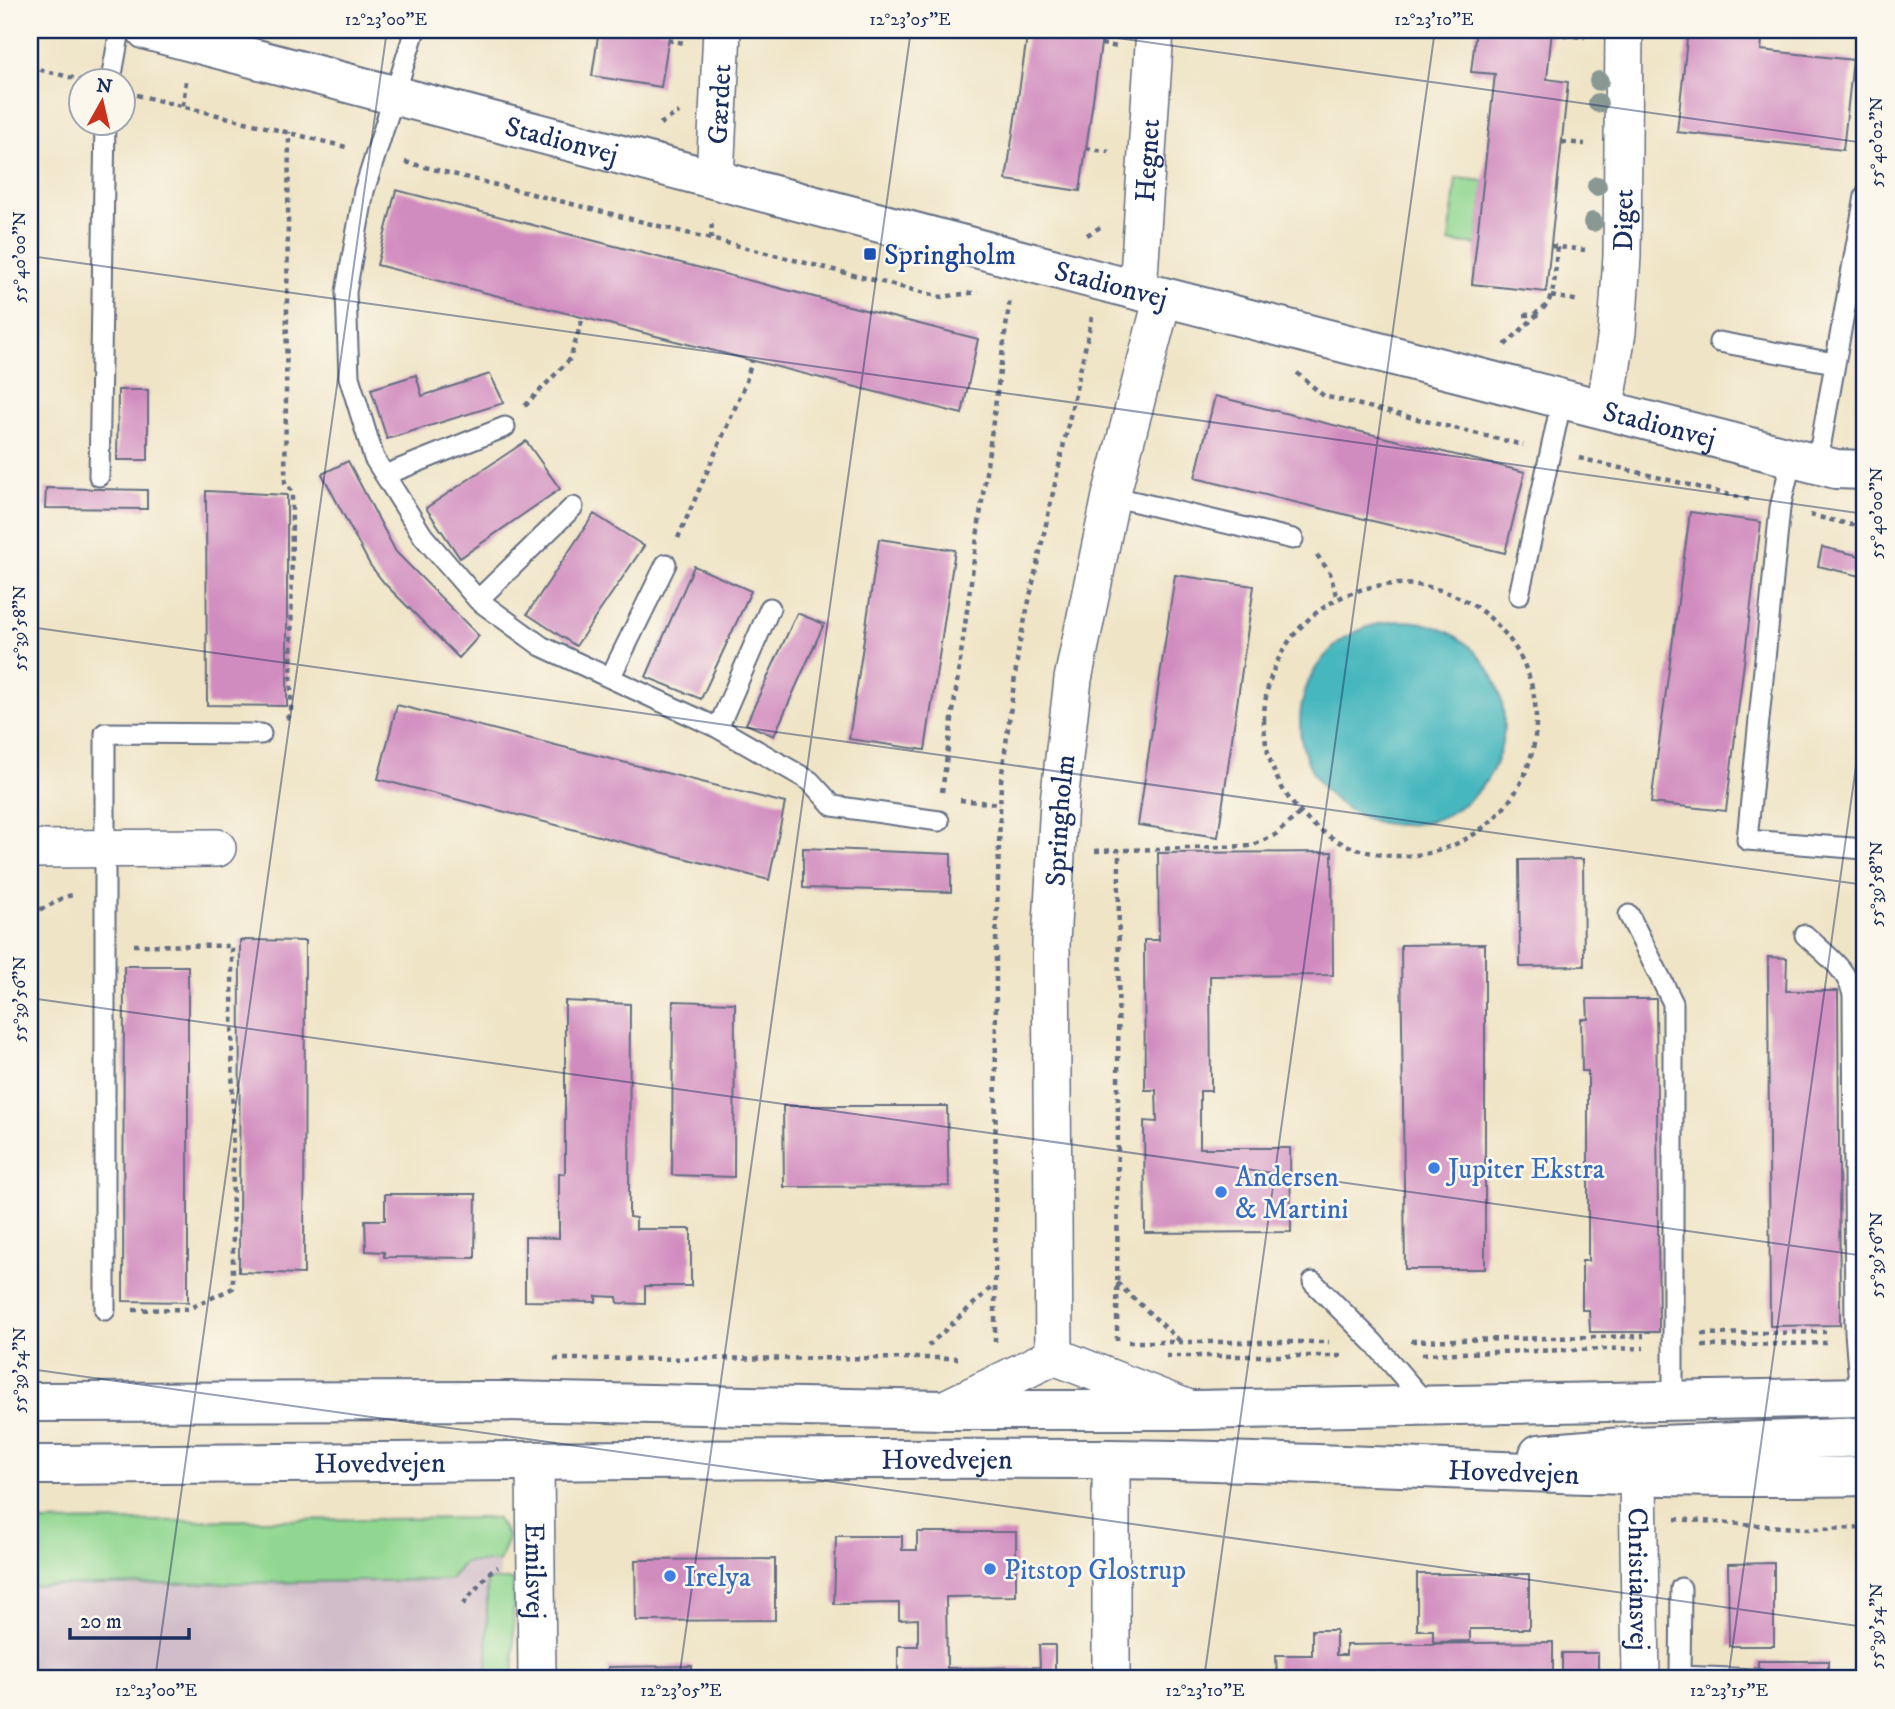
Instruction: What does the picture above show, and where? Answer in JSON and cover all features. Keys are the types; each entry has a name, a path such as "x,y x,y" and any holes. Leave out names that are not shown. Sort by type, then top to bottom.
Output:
{"main road":[{"name":"Stadionvej","path":"146,30 192,36 393,95 715,178 1025,276 1150,294 1835,469"},
{"name":"Hovedvejen","path":"30,1402 507,1401 943,1410 1193,1410 1863,1397"},
{"path":"1383,1468 1634,1446 1865,1437"},
{"name":"Hovedvejen","path":"30,1465 1111,1459 1638,1477 1737,1479 1865,1476"}],"street":[{"name":"Gærdet","path":"715,178 722,30"},
{"name":"Hegnet","path":"1150,294 1144,200 1155,30"},
{"name":"Diget","path":"1605,410 1616,345 1622,256 1624,30"},
{"name":"Springholm","path":"1054,1356 1051,942 1059,802 1073,680 1150,294"},
{"path":"30,849 217,848"},
{"path":"943,1410 1054,1356 1193,1410"},
{"path":"1111,1459 1111,1679"},
{"name":"Emilsvej","path":"535,1463 537,1679"},
{"name":"Christiansvej","path":"1638,1477 1641,1679"}],"lane":[{"path":"114,66 120,30"},
{"path":"415,30 364,191 346,292 349,377 374,458 423,536 478,600 541,646 718,728 810,781 832,806 939,821"},
{"path":"99,476 105,136"},
{"path":"1865,197 1834,363 1835,469 1780,508 1747,840 1865,849"},
{"path":"1719,342 1834,363"},
{"path":"1519,595 1562,399"},
{"path":"384,475 505,427"},
{"path":"1111,496 1293,539"},
{"path":"478,600 573,507"},
{"path":"610,678 666,564"},
{"path":"718,728 771,608"},
{"path":"105,1310 105,733 261,733"},
{"path":"1629,915 1673,1003 1673,1402"},
{"path":"1805,935 1843,971 1851,982 1853,995 1856,1337 1863,1397"},
{"path":"1313,1282 1379,1349 1430,1407"},
{"path":"1681,1588 1680,1676 1757,1679"}],"path":[{"path":"30,68 66,76"},
{"path":"136,94 941,298 988,290"},
{"path":"261,733 291,715 292,491 285,483 289,132"},
{"path":"942,799 1025,276 1144,200"},
{"path":"1524,315 1538,314 1549,305 1557,247"},
{"path":"505,427 570,359 583,317"},
{"path":"666,564 745,386 752,360"},
{"path":"1287,364 1324,396 1865,528"},
{"path":"1293,539 1316,554 1330,573 1337,599"},
{"path":"1405,583 1440,589 1472,603 1500,626 1522,658 1535,694 1536,733 1527,771 1508,805 1479,831 1444,849 1406,856 1367,852 1331,837 1300,813 1284,790 1272,765 1265,738 1266,696 1279,657 1294,634 1314,614 1337,599 1370,587 1405,583"},
{"path":"953,800 1000,804"},
{"path":"1056,852 1251,846 1275,835 1300,813"},
{"path":"1118,850 1116,1342 1379,1349 1856,1337"},
{"path":"30,911 44,911 66,895 106,895"},
{"path":"105,1310 188,1309 233,1288 232,946 106,945"},
{"path":"1117,1283 1180,1342"},
{"path":"928,1346 994,1285"},
{"path":"1156,1356 1856,1337"},
{"path":"547,1359 968,1358"},
{"path":"1639,1516 1809,1529 1865,1528"}],"shaded area":[{"path":"30,1560 499,1562 502,1679 30,1679"}],"green space":[{"path":"1456,178 1484,181 1477,245 1449,242"},
{"path":"496,1518 508,1536 499,1562 465,1562 449,1580 30,1586 30,1522"},
{"path":"487,1580 513,1580 514,1679 487,1679"}],"water":[{"path":"1402,621 1441,629 1474,651 1496,684 1504,723 1496,762 1474,795 1441,817 1402,825 1363,817 1330,795 1308,762 1300,723 1308,684 1330,651 1363,629"}],"building":[{"path":"599,30 670,30 661,87 592,76"},
{"path":"1028,30 1103,30 1080,191 1006,180"},
{"path":"1476,30 1552,30 1547,79 1568,82 1546,292 1472,284 1495,74 1471,72"},
{"path":"1688,30 1763,30 1761,50 1853,60 1843,150 1677,132"},
{"path":"396,190 978,339 962,414 377,265"},
{"path":"490,374 504,403 387,439 371,389 416,375 422,396"},
{"path":"118,390 148,390 148,460 117,460"},
{"path":"1215,396 1525,472 1505,553 1195,478"},
{"path":"526,441 560,489 460,558 426,508"},
{"path":"348,461 396,552 479,636 459,658 385,584 370,565 322,474"},
{"path":"46,488 147,490 147,509 45,508"},
{"path":"206,491 287,495 287,706 207,705"},
{"path":"1690,512 1761,522 1726,811 1651,803"},
{"path":"594,514 644,546 576,646 527,614"},
{"path":"879,539 955,550 925,750 849,739"},
{"path":"1822,547 1865,557 1865,577 1818,566"},
{"path":"694,566 751,591 701,699 646,677"},
{"path":"1175,575 1254,586 1218,837 1138,825"},
{"path":"797,613 824,624 774,736 746,724"},
{"path":"397,705 785,803 769,880 378,779"},
{"path":"803,848 951,854 951,892 803,888"},
{"path":"1332,852 1333,975 1210,976 1211,1091 1200,1091 1200,1148 1290,1148 1291,1232 1145,1233 1144,1121 1157,1122 1156,1090 1145,1090 1144,940 1159,940 1158,853"},
{"path":"1583,859 1584,966 1520,967 1519,860"},
{"path":"240,940 305,941 304,1274 239,1272"},
{"path":"1485,944 1485,1269 1405,1269 1401,945"},
{"path":"1768,957 1787,958 1786,991 1838,991 1840,1325 1770,1326"},
{"path":"124,966 188,966 188,1302 123,1301"},
{"path":"1587,999 1656,999 1659,1332 1590,1332 1589,1310 1582,1310 1582,1261 1588,1261 1588,1071 1582,1071 1581,1019 1588,1019"},
{"path":"565,1001 630,1004 629,1217 636,1218 636,1229 691,1229 691,1286 645,1286 645,1304 618,1303 617,1297 596,1296 596,1302 525,1301 525,1237 559,1238 559,1173 565,1174"},
{"path":"673,1001 735,1003 734,1177 672,1175"},
{"path":"783,1106 947,1106 949,1186 784,1187"},
{"path":"385,1194 476,1194 475,1258 384,1257 384,1252 366,1251 365,1220 385,1220"},
{"path":"917,1532 1016,1532 1016,1596 946,1597 947,1668 1040,1667 1039,1645 1055,1645 1055,1679 898,1679 898,1646 918,1646 918,1619 899,1620 899,1603 834,1604 836,1536 902,1536 902,1550 917,1550"},
{"path":"775,1559 775,1620 636,1621 635,1560"},
{"path":"1774,1563 1774,1646 1729,1646 1728,1564"},
{"path":"1417,1574 1529,1574 1529,1629 1470,1629 1470,1641 1433,1642 1433,1630 1417,1630"},
{"path":"1312,1630 1336,1630 1336,1655 1346,1655 1346,1645 1553,1642 1553,1679 1277,1679 1276,1655 1312,1655"},
{"path":"1562,1653 1598,1653 1598,1679 1562,1679"},
{"path":"1758,1661 1828,1661 1828,1679 1758,1679"},
{"path":"692,1666 692,1679 608,1679 608,1667"}],"place":[{"name":"Springholm","path":"870,254"},
{"name":"Jupiter Ekstra","path":"1434,1168"},
{"name":"Andersen & Martini","path":"1221,1192"},
{"name":"Pitstop Glostrup","path":"990,1569"},
{"name":"Irelya","path":"670,1576"}]}
